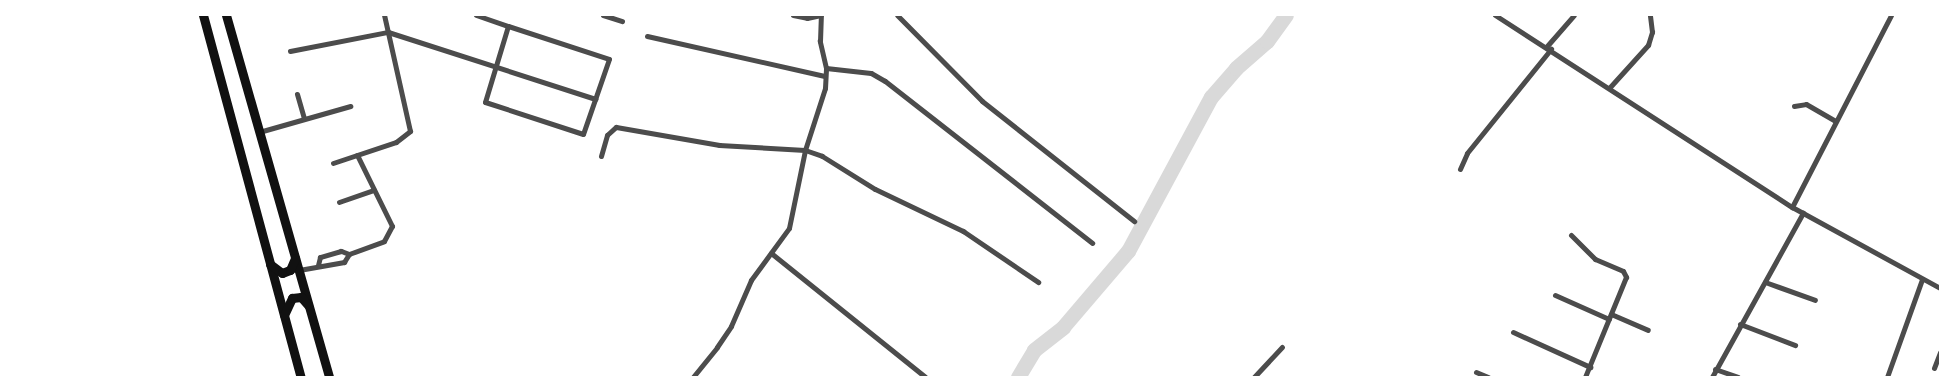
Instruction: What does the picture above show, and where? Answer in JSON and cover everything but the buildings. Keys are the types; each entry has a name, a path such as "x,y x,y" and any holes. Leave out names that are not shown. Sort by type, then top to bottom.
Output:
{"main road":[{"path":"203,15 301,377"},
{"path":"226,15 311,308 329,377"},
{"path":"270,264 282,273 290,270 295,258"},
{"path":"284,316 292,298 301,298 311,308"}],"street":[{"path":"333,162 396,142 410,131 384,15"},
{"path":"476,15 609,59 583,134 485,102 508,26"},
{"path":"603,15 614,17 622,22"},
{"path":"693,377 731,326 750,280 788,228 805,150 825,88 826,68 820,41 821,15 807,18 793,15"},
{"path":"897,15 982,102 1134,221"},
{"path":"1495,15 1549,47 1792,207 1940,288"},
{"path":"1460,169 1467,152 1574,15"},
{"path":"1610,87 1648,45 1652,32 1648,23 1650,15"},
{"path":"1792,207 1891,15"},
{"path":"290,50 388,32 595,99"},
{"path":"647,36 825,76"},
{"path":"826,68 871,73 884,80 1092,243"},
{"path":"297,94 304,118"},
{"path":"1794,106 1806,104 1836,121"},
{"path":"259,132 350,106"},
{"path":"601,156 607,135 616,127 719,145 805,150 822,156 874,189 963,231 1038,282"},
{"path":"299,270 318,265 324,268 344,262 349,254 384,241 390,236 390,222 357,155"},
{"path":"339,202 374,190"},
{"path":"1712,377 1802,213"},
{"path":"1571,235 1595,259 1623,271 1626,277 1585,377"},
{"path":"318,265 320,257 341,251 349,254"},
{"path":"771,253 925,377"},
{"path":"1887,377 1922,279"},
{"path":"1765,282 1815,300"},
{"path":"1554,295 1648,330"},
{"path":"1740,324 1794,345"},
{"path":"1513,332 1590,367"},
{"path":"1254,377 1282,347"},
{"path":"1934,368 1940,352"},
{"path":"1715,369 1738,377"},
{"path":"1476,372 1488,377"}],"waterway":[{"path":"1018,377 1034,350 1063,327 1128,251 1211,97 1236,68 1267,41 1286,15"}]}
